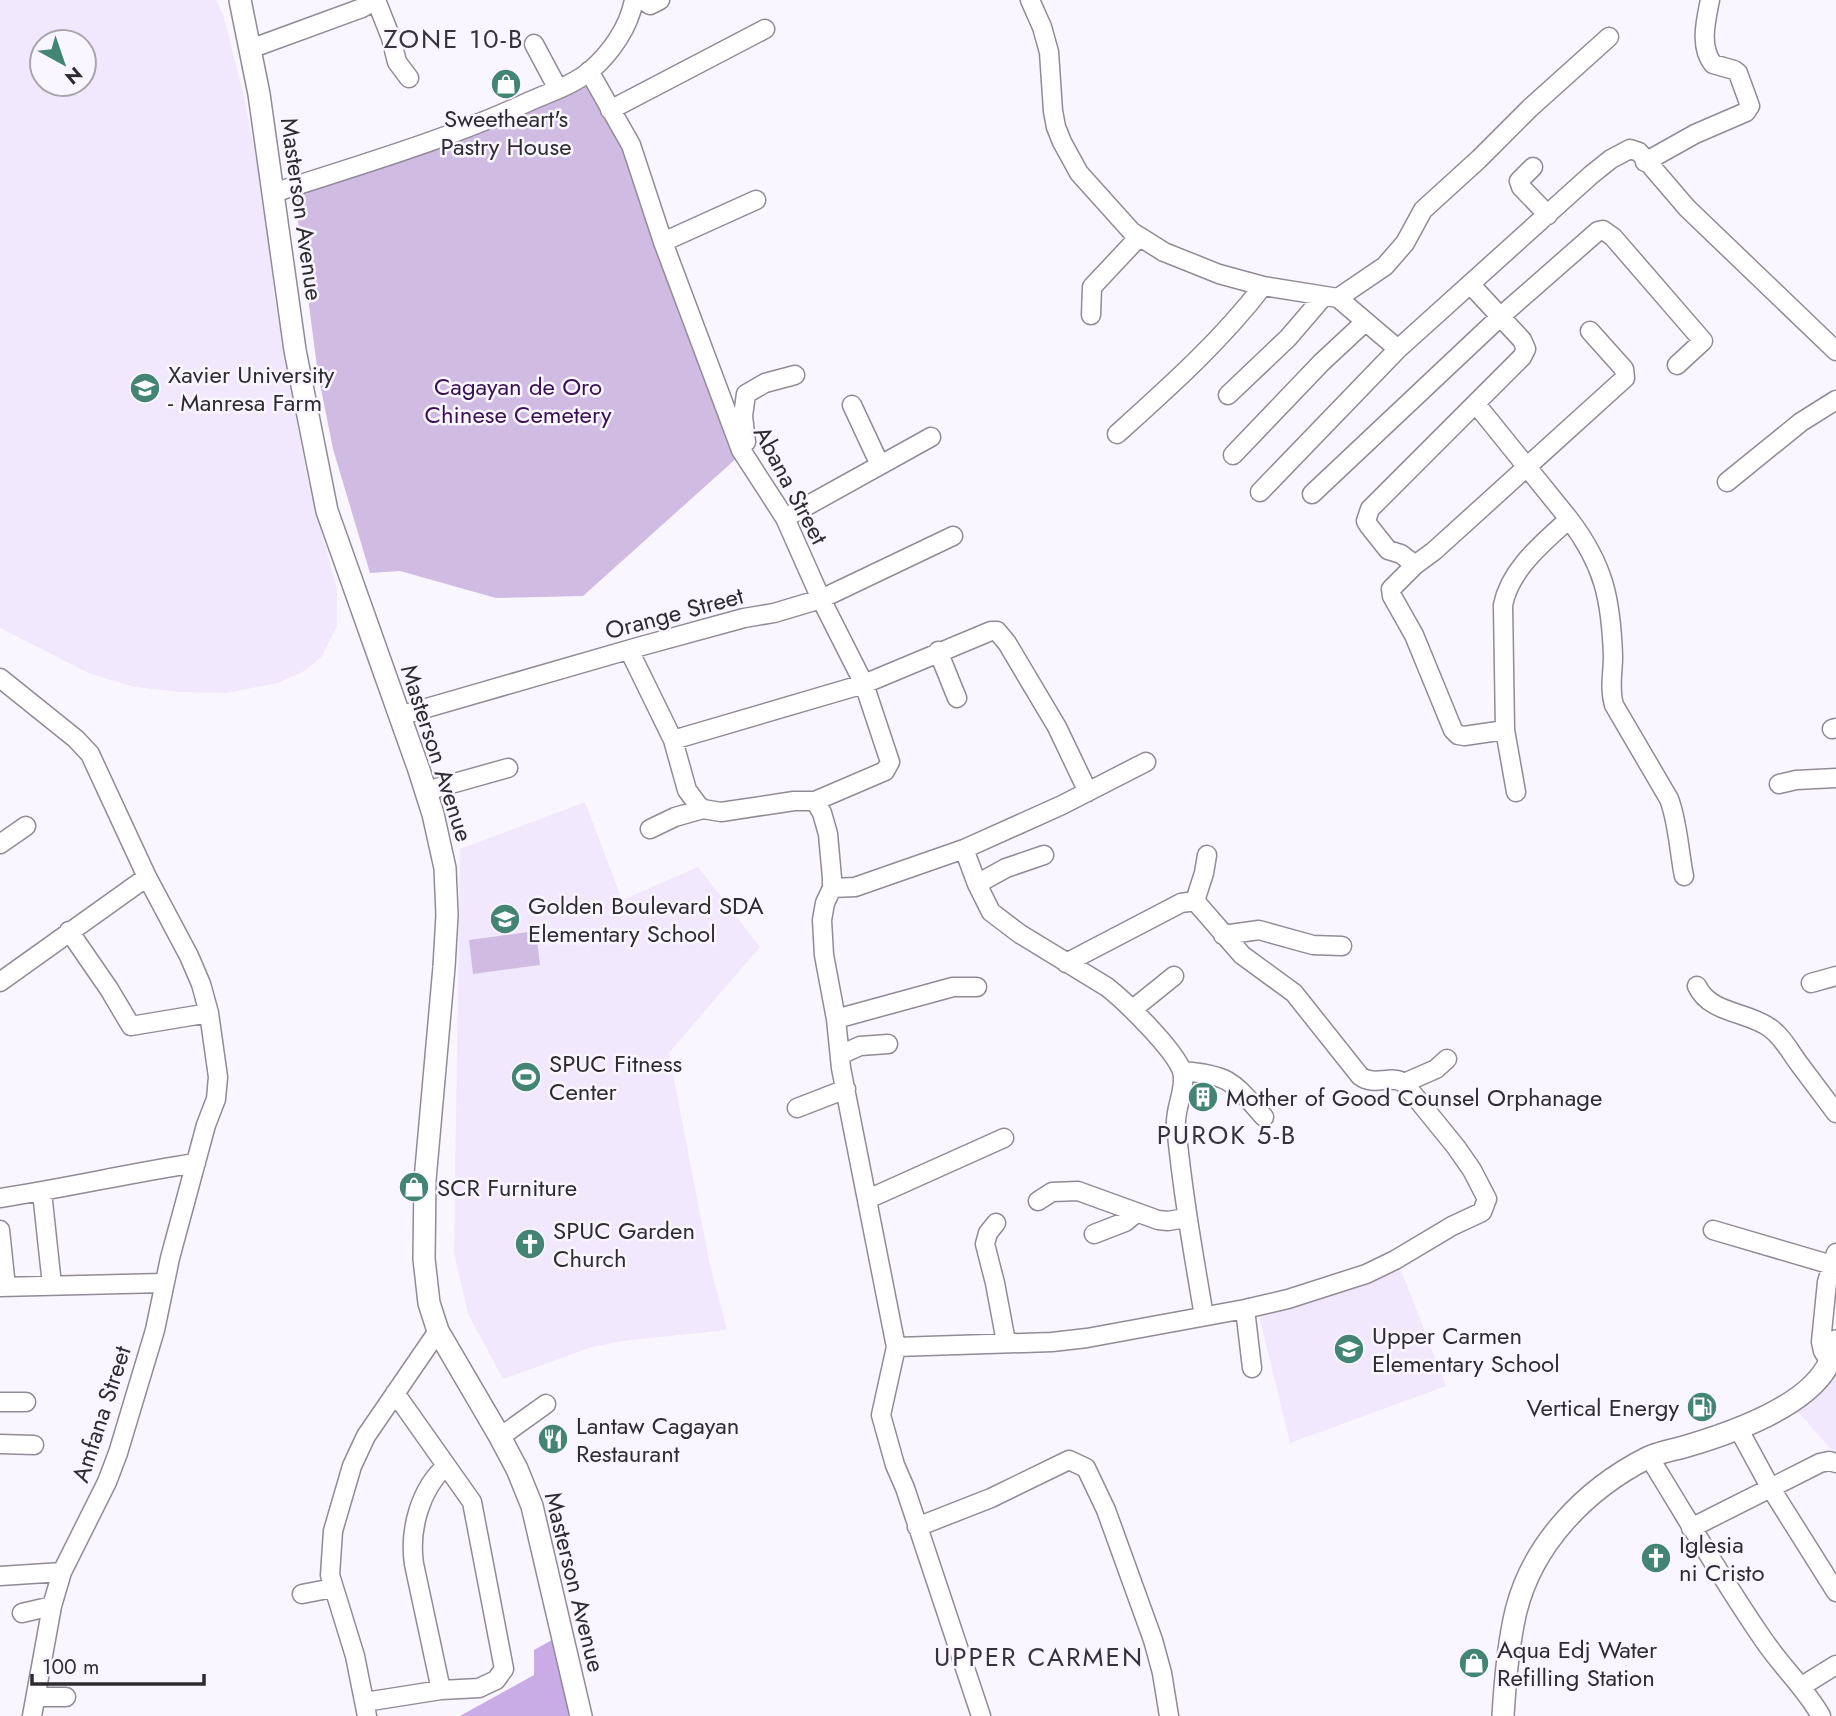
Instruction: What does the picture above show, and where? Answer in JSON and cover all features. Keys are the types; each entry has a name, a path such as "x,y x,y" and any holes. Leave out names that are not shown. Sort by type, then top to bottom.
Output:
{"main road":[{"name":"Masterson Avenue","path":"240,0 259,93 295,350 327,511 426,791 445,868 447,915 425,1180 425,1278 438,1331 500,1437 533,1506 581,1716"},
{"path":"1503,1716 1505,1681 1517,1611 1537,1562 1563,1521 1609,1479 1649,1457 1756,1422 1786,1405 1814,1382 1829,1362 1836,1341"}],"street":[{"path":"250,49 362,8 376,0 397,62 410,78"},
{"path":"273,193 474,125 558,89 589,71 626,27 634,0"},
{"path":"643,0 650,5 660,0"},
{"path":"1030,0 1049,52 1053,110 1062,142 1087,183 1138,238 1164,252 1219,274 1263,286 1331,297 1398,349"},
{"path":"1645,162 1749,108 1750,103 1738,73 1713,64 1706,51 1704,43 1710,0"},
{"path":"610,110 765,29"},
{"path":"1228,395 1331,297 1385,266 1405,243 1423,210 1609,37"},
{"path":"534,44 558,89"},
{"name":"Abana Street","path":"589,71 631,145 663,242 743,453 785,518 821,599 864,684 890,762 888,768 815,801"},
{"path":"1260,492 1398,349 1591,175 1623,152 1634,150 1687,208 1836,351"},
{"path":"1534,167 1519,181 1521,187 1548,215"},
{"path":"663,242 755,200"},
{"path":"1312,494 1592,234 1604,230 1613,237 1703,341 1677,365"},
{"path":"1091,315 1092,287 1138,238"},
{"path":"1415,565 1401,554 1388,550 1369,526 1367,515 1370,509 1522,357 1526,349 1522,340 1471,285"},
{"path":"1117,434 1226,330 1263,286"},
{"path":"1233,455 1322,362 1365,322"},
{"path":"1505,730 1464,736 1453,730 1414,635 1391,592 1392,587 1625,378 1624,369 1590,331"},
{"path":"743,453 746,441 743,415 747,394 765,383 795,375"},
{"path":"1727,482 1801,422 1836,400"},
{"path":"1476,404 1591,549 1602,577 1608,605 1612,640 1610,692 1614,705 1669,799 1674,812 1684,876"},
{"path":"852,405 880,465"},
{"path":"785,518 931,437"},
{"path":"1516,792 1505,730 1503,664 1506,592 1509,583 1531,555 1569,519"},
{"name":"Orange Street","path":"399,716 629,650 821,599 953,536"},
{"path":"673,740 864,684 990,631 1002,635 1057,727 1088,792"},
{"path":"629,650 673,740 687,790 693,801 704,809"},
{"path":"938,651 957,698"},
{"name":"Amfana Street","path":"0,678 76,739 90,754 147,877 201,984 209,1013 218,1077 216,1099 163,1283 155,1330 118,1453 107,1482 62,1572 52,1606 32,1716"},
{"path":"832,888 855,887 964,849 1146,762"},
{"path":"426,791 508,768"},
{"path":"1779,784 1796,780 1836,778"},
{"path":"650,829 675,817 704,809 721,812 815,801 822,813 828,834 832,888 825,903 822,936 846,1089 896,1347 881,1415 895,1465 981,1716"},
{"path":"0,844 26,826"},
{"path":"964,849 976,884 991,912 1066,963 1107,987 1133,1009 1182,1071 1176,1121 1186,1218 1204,1316"},
{"path":"976,884 1006,868 1044,855"},
{"path":"1195,901 1207,855"},
{"path":"0,982 147,877"},
{"path":"1066,963 1181,903 1195,901"},
{"path":"896,1347 1052,1342 1245,1309 1288,1299 1366,1274 1482,1212 1487,1199 1472,1170 1404,1083 1396,1079 1376,1082 1360,1076 1294,993 1242,955 1195,901"},
{"path":"1223,935 1259,930 1313,946 1342,946"},
{"path":"69,931 131,1026 209,1013"},
{"path":"1133,1009 1174,976"},
{"path":"1811,983 1836,976"},
{"path":"1697,986 1708,1001 1753,1018 1780,1036 1836,1113"},
{"path":"836,1019 953,987 977,987"},
{"path":"840,1055 860,1046 888,1044"},
{"path":"1404,1083 1436,1069 1447,1059"},
{"path":"1182,1071 1224,1077 1240,1090 1264,1117"},
{"path":"797,1108 846,1089"},
{"path":"868,1199 1004,1138"},
{"path":"0,1198 42,1192 139,1171 196,1163"},
{"path":"1038,1201 1052,1192 1078,1191 1136,1213 1168,1221 1186,1218"},
{"path":"42,1192 52,1285"},
{"path":"1094,1234 1125,1222 1136,1213"},
{"path":"996,1223 988,1233 985,1244 1006,1342"},
{"path":"0,1230 3,1287 163,1283"},
{"path":"1713,1230 1834,1259 1824,1298 1821,1342 1829,1362"},
{"path":"1245,1309 1252,1368"},
{"path":"395,1392 472,1502 504,1669 496,1680 479,1688 441,1690 366,1709 355,1656 330,1575 331,1548 341,1499 358,1453 395,1392 438,1331"},
{"path":"0,1402 26,1402"},
{"path":"500,1437 545,1404"},
{"path":"1738,1428 1770,1487 1836,1592"},
{"path":"0,1444 34,1445"},
{"path":"1649,1457 1691,1528 1774,1656 1802,1686 1821,1716"},
{"path":"917,1527 991,1499 1069,1460 1086,1468 1106,1510 1153,1640 1162,1673 1168,1716"},
{"path":"1691,1528 1820,1463 1836,1463"},
{"path":"441,1690 435,1631 414,1564 412,1535 429,1486 446,1466"},
{"path":"0,1576 62,1572"},
{"path":"302,1594 333,1588"},
{"path":"22,1613 52,1606"},
{"path":"1802,1686 1836,1665"},
{"path":"36,1697 66,1697"}],"shaded area":[{"name":"Xavier University - Manresa Farm","path":"0,0 216,0 224,17 244,97 262,190 275,300 307,477 337,589 337,626 322,656 306,670 278,683 226,693 181,692 134,687 91,674 0,628"},
{"path":"585,802 622,900 698,867 760,947 669,1053 709,1261 727,1330 592,1347 503,1379 468,1314 454,1252 460,849"},
{"name":"Upper Carmen Elementary School","path":"1399,1265 1446,1386 1290,1443 1258,1311"},
{"path":"1836,1343 1836,1455 1791,1404"},
{"path":"552,1640 568,1716 460,1716 534,1675 534,1650"}],"green space":[{"name":"Cagayan de Oro Chinese Cemetery","path":"589,77 629,147 739,456 583,596 496,598 400,571 370,573 333,449 318,374 294,191"},
{"path":"536,931 540,965 473,974 469,940"}],"place":[{"name":"Sweetheart's Pastry House","path":"506,84"},
{"name":"Xavier University - Manresa Farm","path":"145,388"},
{"name":"Golden Boulevard SDA Elementary School","path":"505,919"},
{"name":"SPUC Fitness Center","path":"526,1077"},
{"name":"Mother of Good Counsel Orphanage","path":"1203,1097"},
{"name":"SCR Furniture","path":"414,1187"},
{"name":"SPUC Garden Church","path":"530,1244"},
{"name":"Upper Carmen Elementary School","path":"1349,1349"},
{"name":"Vertical Energy","path":"1702,1407"},
{"name":"Lantaw Cagayan Restaurant","path":"553,1439"},
{"name":"Iglesia ni Cristo","path":"1656,1558"},
{"name":"Aqua Edj Water Refilling Station","path":"1474,1663"}],"district":[{"name":"ZONE 10-B","path":"454,39"},
{"name":"PUROK 5-B","path":"1227,1135"},
{"name":"UPPER CARMEN","path":"1039,1657"}]}
